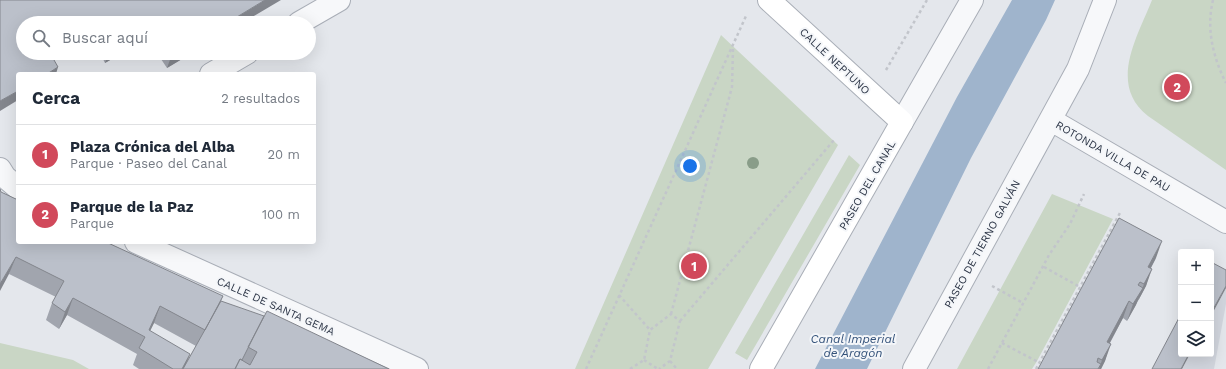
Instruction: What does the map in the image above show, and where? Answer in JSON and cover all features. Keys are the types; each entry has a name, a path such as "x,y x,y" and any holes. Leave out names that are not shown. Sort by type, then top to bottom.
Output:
{"main road":[{"name":"CALLE NEPTUNO","path":"769,0 902,122"},
{"name":"PASEO DEL CANAL","path":"760,369 902,122"}],"street":[{"path":"311,16 339,0"},
{"name":"PASEO DEL CANAL","path":"902,122 972,0"},
{"name":"ROTONDA VILLA DE PAU","path":"1105,0 1078,69 1051,120 1226,222"},
{"path":"214,72 235,60"},
{"name":"PASEO DE TIERNO GALVÁN","path":"914,369 1051,120"},
{"path":"0,169 16,186"},
{"name":"CALLE DE SANTA GEMA","path":"140,244 417,369"}],"path":[{"path":"882,76 928,0"},
{"path":"1213,0 1210,18 1212,42 1217,62 1226,83"},
{"path":"586,369 748,11"},
{"path":"630,369 644,360 650,330 671,314 732,87 733,46"},
{"path":"644,360 658,369 670,361 680,321 834,140"},
{"path":"988,369 1044,267 1049,255 1070,224 1084,194"},
{"path":"1036,369 1121,211"},
{"path":"1044,267 1080,287"},
{"path":"992,286 1024,304"},
{"path":"619,295 650,330"},
{"path":"671,314 680,321"},
{"path":"1002,343 1040,363"},
{"path":"670,361 676,369"}],"shaded area":[{"path":"1226,288 1226,304 1214,369 1182,369 1188,357 1214,357 1214,310"}],"green space":[{"path":"1152,0 1226,0 1226,170 1148,116 1136,103 1130,90 1128,75 1129,60 1139,30"},
{"path":"721,35 838,145 708,369 575,369"},
{"path":"849,155 860,165 747,360 735,353"},
{"path":"1052,194 1113,219 1037,361 1032,369 957,369"},
{"path":"0,343 73,360 89,369 0,369"}],"water":[{"name":"Canal Imperial de Aragón","path":"1012,0 1055,0 1046,20 971,158 867,369 815,369 957,97"}],"building":[{"path":"0,0 265,0 239,16 16,16 16,60 54,60 58,67 50,72 16,72 16,92 0,101"},
{"path":"0,189 1,192 16,199 16,244 110,244 223,296 205,330 160,306 149,330 190,354 182,369 173,369 139,348 145,337 73,298 65,312 52,303 64,281 16,257 0,284"},
{"path":"1119,218 1162,241 1148,267 1152,269 1144,284 1140,282 1138,285 1143,288 1133,304 1129,301 1107,342 1111,344 1102,360 1098,358 1097,362 1101,364 1098,369 1038,369"},
{"path":"1214,264 1226,270 1226,286 1214,308"},
{"path":"221,301 264,316 242,360 240,359 235,369 183,369"},
{"path":"267,311 389,369 235,369 240,359 250,365 257,352 248,347"},
{"path":"1178,320 1178,357 1187,357 1181,369 1152,369"}],"place":[{"name":"Parque de la Paz","path":"1177,87"},
{"name":"Plaza Crónica del Alba","path":"694,266"}]}
